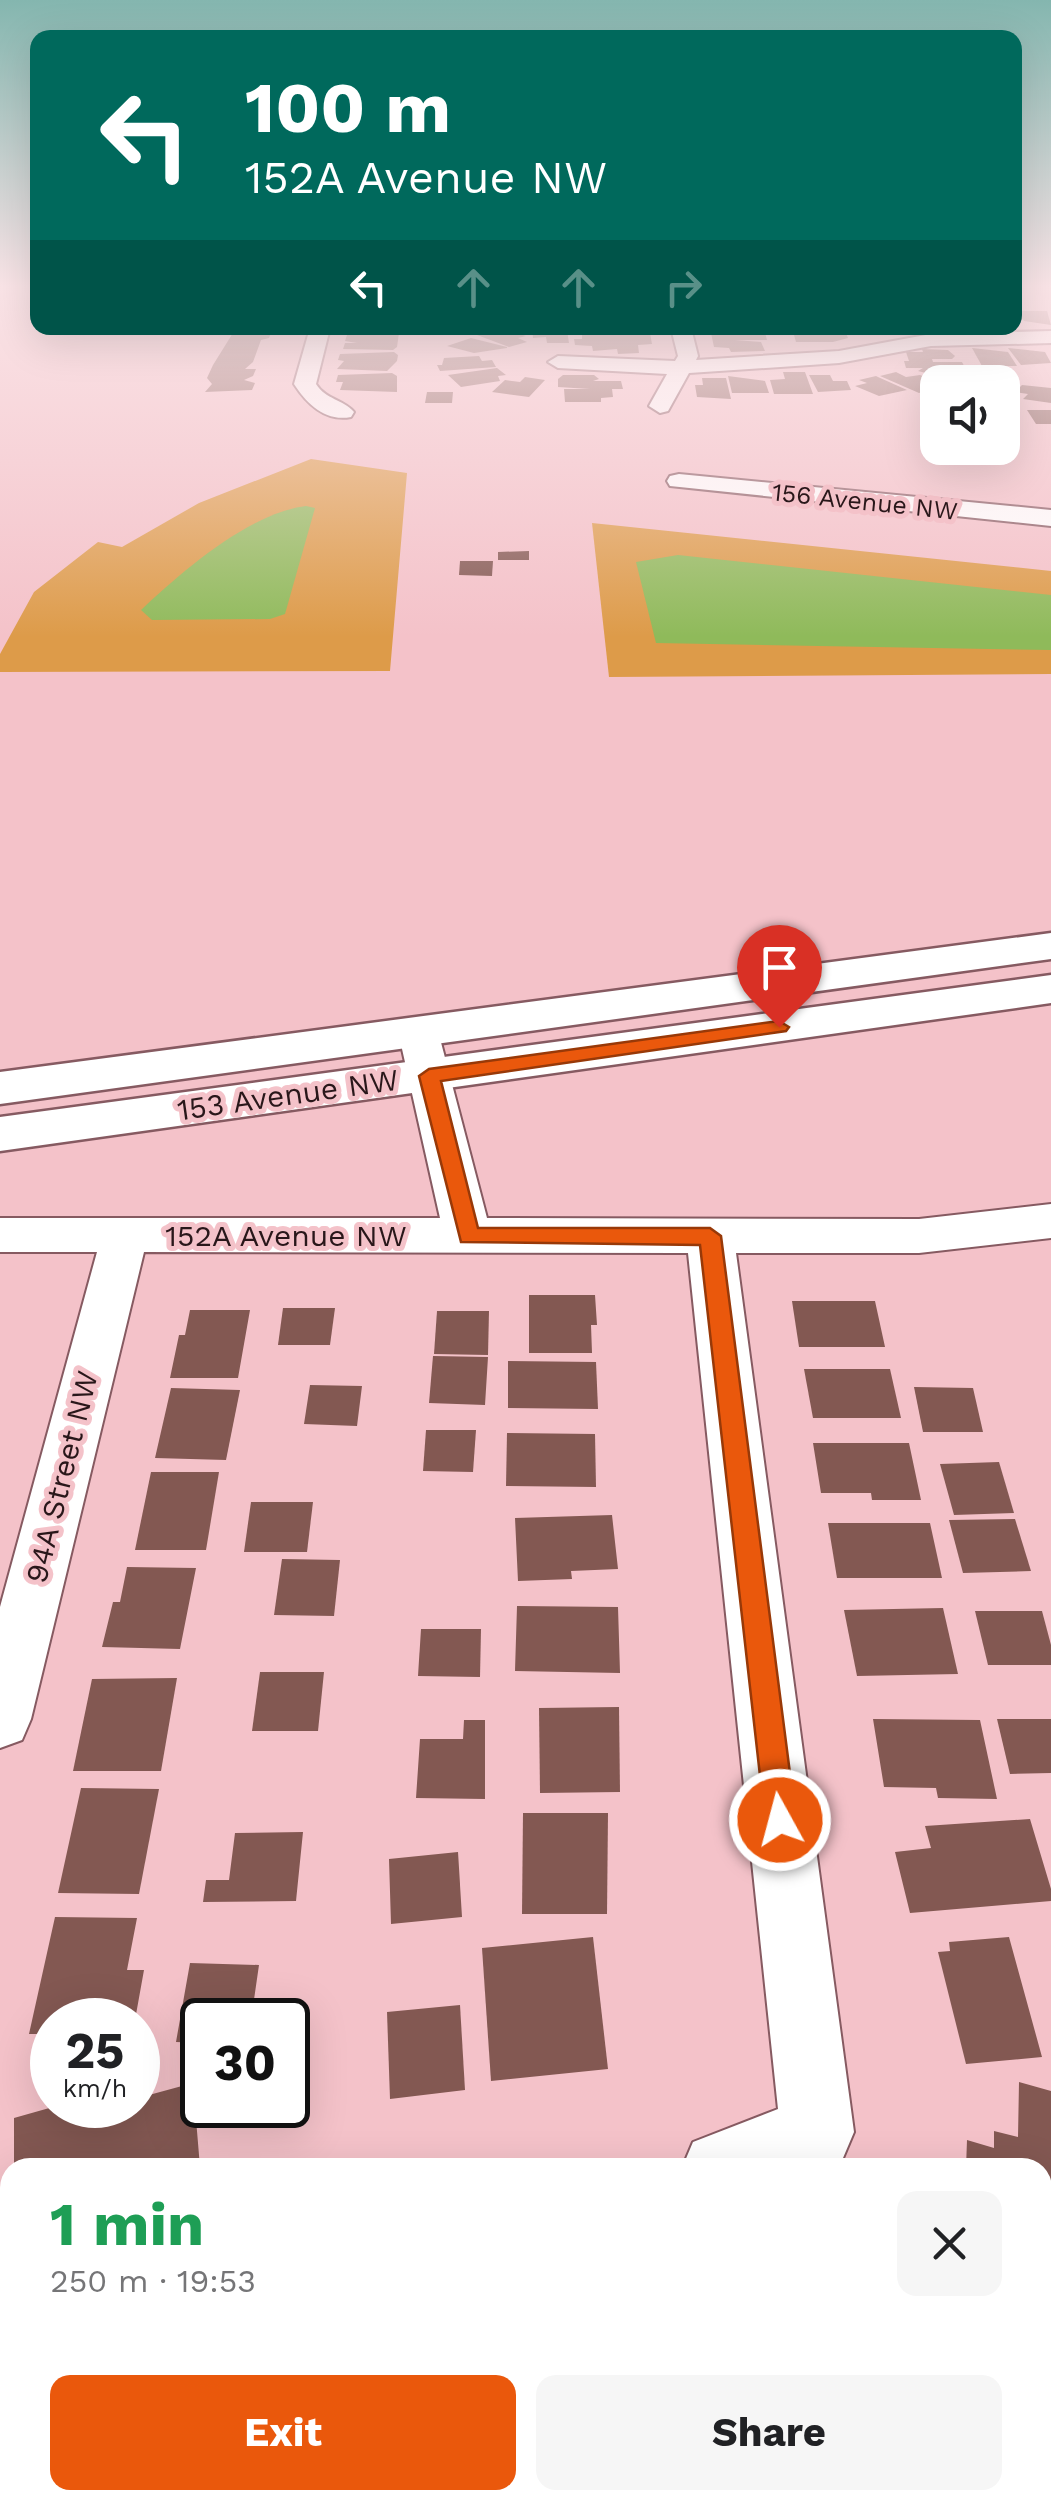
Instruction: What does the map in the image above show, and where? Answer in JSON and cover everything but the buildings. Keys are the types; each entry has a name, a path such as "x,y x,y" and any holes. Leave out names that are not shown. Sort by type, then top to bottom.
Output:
{"main road":[{"name":"153 Avenue NW","path":"0,1134 424,1053 1051,946"},
{"name":"153 Avenue NW","path":"0,1088 424,1053 1051,989"}],"street":[{"path":"321,403 342,412"},
{"name":"156 Avenue NW","path":"679,481 1051,518"},
{"path":"424,1053 468,1236"},
{"name":"152A Avenue NW","path":"0,1235 919,1236 1051,1221"},
{"name":"94A Street NW","path":"0,1720 124,1235"},
{"path":"710,1236 818,2132 746,2158"}],"shaded area":[{"path":"311,459 407,473 390,671 0,672 0,654 34,592 98,542 122,547 199,503"},
{"path":"315,508 285,614 270,619 152,620 141,610 196,562 239,532 284,511"},
{"path":"592,523 1051,571 1051,674 609,677"},
{"path":"678,555 1051,595 1051,650 656,643 636,562"}],"route":[{"path":"779,1027 429,1076 468,1236 710,1236 780,1820"}]}
